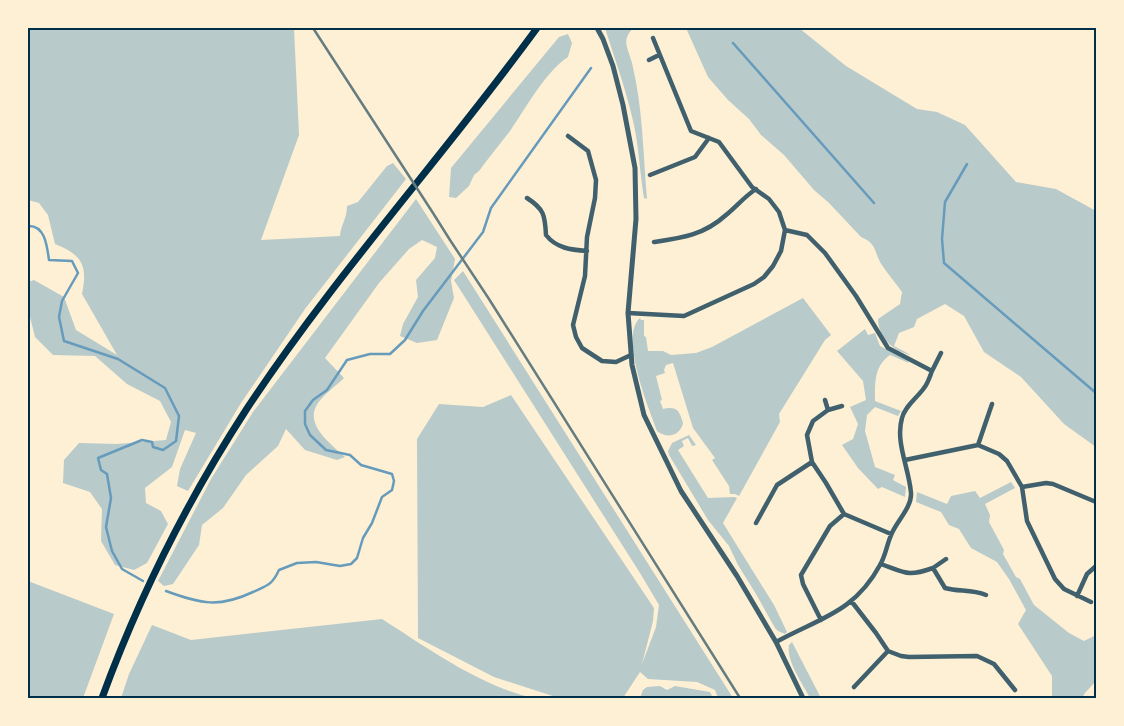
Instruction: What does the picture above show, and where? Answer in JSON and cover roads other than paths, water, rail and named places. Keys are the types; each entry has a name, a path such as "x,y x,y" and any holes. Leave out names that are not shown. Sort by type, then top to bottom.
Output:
{"main road":[{"path":"102,698 144,594 167,546 209,469 247,409 313,315 530,37 539,28"}],"street":[{"path":"596,28 603,39 613,66 624,105 635,168 636,219 628,313 631,355 644,415 681,491 737,576 776,642 803,698"},
{"path":"628,313 684,316 754,284 764,277 773,266 781,251 785,230 774,205 752,187 719,142 691,130 653,38"},
{"path":"648,60 659,55"},
{"path":"568,136 588,151 596,180 595,198 587,236 585,276 574,325 576,337 582,348 602,361 616,362 631,355"},
{"path":"650,175 695,157 709,138"},
{"path":"654,242 685,238 698,233 726,216 744,196 756,189"},
{"path":"527,198 537,204 543,212 546,235 552,243 572,250 587,251"},
{"path":"785,230 807,235 825,252 856,296 888,348 932,371"},
{"path":"776,642 852,602 862,593 881,564 891,534 906,510 911,495 906,460 900,440 901,421 903,414 925,387 941,353"},
{"path":"825,400 828,410"},
{"path":"978,445 992,404"},
{"path":"842,406 828,410 812,421 807,435 812,462 844,514 891,534"},
{"path":"906,460 978,445 999,454 1007,461 1022,487 1027,521 1055,580 1077,596 1091,602"},
{"path":"756,523 777,485 812,462"},
{"path":"1022,487 1053,484 1096,502"},
{"path":"821,620 803,584 801,575 830,526 844,514"},
{"path":"881,564 908,574 917,574 933,568 946,559"},
{"path":"1077,596 1087,574 1096,566"},
{"path":"933,568 945,588 968,590 986,595"},
{"path":"852,602 888,651 895,655 909,657 977,656 994,664 1015,690"},
{"path":"854,687 888,651"}],"waterway":[{"path":"733,43 874,203"},
{"path":"166,591 190,599 220,602 241,597 266,586 272,582 279,570 297,563 316,562 340,566 351,564 357,558 363,538 372,523 382,497 392,490 394,481 392,474 361,465 350,455 326,450 310,435 305,424 305,411 313,400 327,390 347,360 370,354 390,354 405,340 423,311 483,232 491,208 591,68"},
{"path":"967,164 945,202 942,239 944,263 1096,393"},
{"path":"28,226 34,227 42,233 49,260 72,261 78,273 62,301 59,317 64,341 118,359 165,388 179,416 176,441 163,450 153,447 152,442 142,440 98,458 101,470 107,474 111,498 106,527 112,551 122,569 143,581"}],"railway":[{"path":"313,28 489,299 740,698"}]}
